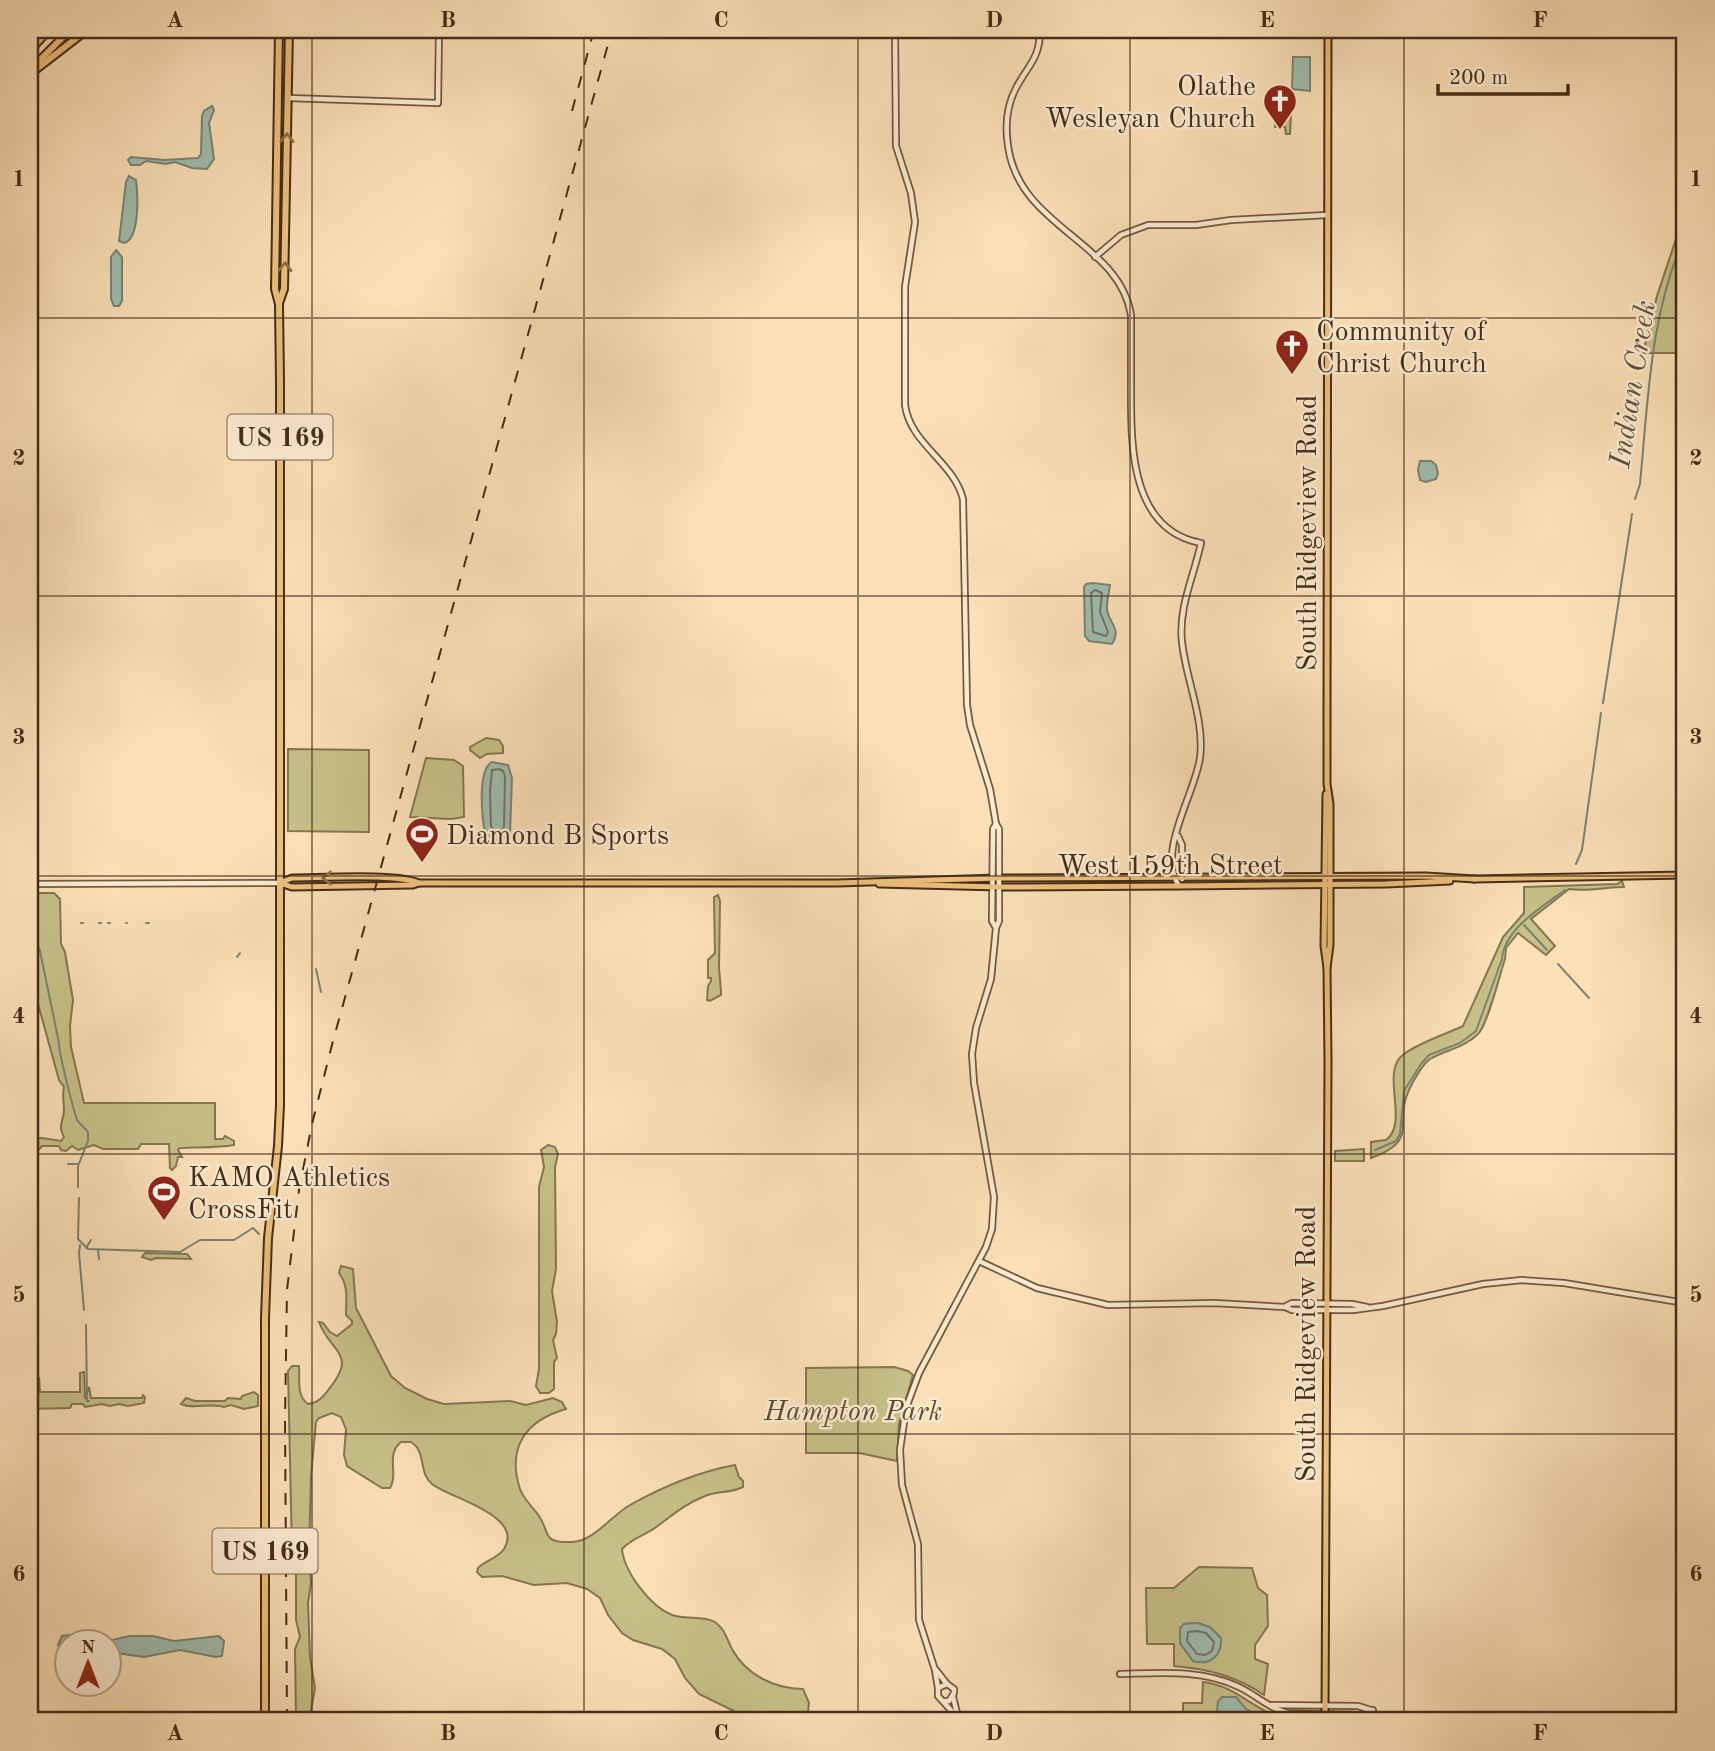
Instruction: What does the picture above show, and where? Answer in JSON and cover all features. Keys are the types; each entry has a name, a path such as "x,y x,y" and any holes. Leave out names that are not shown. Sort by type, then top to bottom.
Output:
{"highway":[{"path":"30,50 48,30"},
{"path":"30,72 69,30"},
{"path":"30,72 87,30"},
{"name":"US 169","path":"265,1721 265,1307 270,1216 280,1127 279,304 275,289 279,30"},
{"name":"US 169","path":"279,304 284,289 289,30"}],"main road":[{"name":"South Ridgeview Road","path":"1325,1721 1327,968 1330,945 1327,881 1330,804 1327,784 1328,30"},
{"name":"West 159th Street","path":"280,883 304,887 419,883 866,883 996,878 1182,878 1396,883 1685,875"},
{"name":"West 159th Street","path":"866,883 894,886 996,887 1179,886 1327,881"}],"street":[{"path":"288,99 438,103 439,30"},
{"path":"895,30 896,146 911,193 915,222 905,287 905,405 908,421 914,431 952,475 959,485 963,499 967,705 999,829 992,921 996,928 991,979 976,1028 972,1054 974,1083 994,1197 992,1229 979,1261 919,1373 906,1408 900,1450 902,1485 918,1544 919,1620 936,1670 938,1696 958,1719"},
{"path":"1040,30 1038,53 1015,89 1008,112 1009,151 1016,175 1036,205 1119,280 1129,301 1131,315 1131,440 1140,486 1148,505 1169,529 1184,538 1201,543 1184,603 1181,635 1200,734 1200,759 1173,845 1174,878 1179,886"},
{"path":"1095,257 1121,235 1148,225 1196,225 1231,220 1327,215"},
{"path":"1177,835 1182,845 1182,878 1179,886"},
{"name":"West 159th Street","path":"30,884 280,883"},
{"path":"979,1261 1037,1289 1108,1305 1214,1303 1285,1307 1292,1310 1326,1307 1353,1310 1397,1304 1483,1284 1535,1280 1685,1303"},
{"path":"936,1670 954,1689 958,1719"},
{"path":"1120,1674 1164,1672 1208,1676 1239,1687 1288,1713 1358,1706 1373,1710 1359,1714 1325,1710"},
{"path":"938,1688 947,1684"},
{"path":"944,1701 953,1697"}],"green space":[{"path":"1274,113 1291,114 1290,134 1286,134 1285,127 1275,127"},
{"path":"1685,212 1685,353 1643,353 1657,296"},
{"path":"486,738 499,740 503,753 487,754 480,758 470,750 470,747"},
{"path":"288,749 369,750 369,832 288,831"},
{"path":"426,758 454,760 463,766 464,817 410,817"},
{"path":"1622,881 1624,887 1569,889 1531,919 1555,946 1546,955 1518,933 1506,948 1497,987 1482,1029 1467,1043 1430,1059 1424,1065 1405,1102 1401,1137 1386,1151 1371,1158 1371,1142 1386,1140 1393,1132 1396,1109 1394,1072 1397,1062 1417,1046 1463,1026 1503,937 1524,913 1524,887 1617,884"},
{"path":"54,893 60,899 61,944 65,952 73,1000 71,1047 84,1103 215,1103 215,1139 223,1139 225,1136 234,1141 234,1145 180,1148 178,1150 182,1157 178,1157 172,1170 169,1144 141,1144 138,1149 103,1149 94,1145 78,1150 72,1146 66,1151 59,1146 42,1146 37,1152 34,1147 30,1148 30,1139 61,1141 64,1137 61,1126 64,1087 59,1080 30,975 30,895"},
{"path":"718,895 721,995 710,1001 707,1000 711,981 711,978 708,978 708,960 715,953 714,897"},
{"path":"548,1145 555,1147 558,1154 555,1167 556,1269 552,1291 557,1322 553,1340 557,1358 554,1362 554,1389 549,1393 540,1393 536,1386 539,1369 539,1187 544,1167 541,1150"},
{"path":"1364,1149 1364,1161 1335,1161 1335,1151"},
{"path":"145,1253 187,1254 191,1259 151,1260 142,1257"},
{"path":"341,1266 353,1269 356,1308 391,1376 405,1388 444,1404 510,1401 526,1405 553,1398 562,1402 566,1409 539,1421 522,1438 516,1461 520,1489 543,1522 551,1539 562,1542 580,1541 595,1533 623,1509 655,1492 681,1480 735,1465 743,1487 710,1494 687,1505 626,1545 622,1549 624,1558 640,1588 664,1611 672,1615 715,1622 738,1658 753,1673 772,1683 803,1689 809,1703 807,1721 752,1720 699,1694 685,1678 675,1659 662,1649 633,1640 622,1633 608,1615 600,1598 587,1589 567,1583 534,1585 502,1576 482,1577 477,1572 478,1568 504,1549 508,1537 504,1526 482,1509 432,1484 425,1474 419,1451 411,1442 401,1442 396,1447 390,1488 382,1488 347,1466 344,1455 346,1429 341,1417 332,1413 316,1422 311,1476 311,1583 308,1603 310,1657 315,1688 309,1721 296,1721 295,1649 300,1637 296,1620 296,1568 292,1549 288,1371 292,1366 299,1366 300,1392 308,1404 322,1397 337,1377 342,1360 319,1322 337,1336 352,1324 346,1315 346,1288 339,1273"},
{"name":"Hampton Park","path":"894,1367 913,1375 899,1424 897,1461 859,1453 806,1453 806,1368"},
{"path":"84,1372 85,1399 89,1387 91,1398 142,1398 143,1395 144,1403 85,1407 83,1404 72,1404 70,1408 30,1409 31,1388 38,1388 39,1377 40,1392 80,1392 80,1373"},
{"path":"254,1392 258,1395 258,1406 244,1409 231,1405 224,1407 181,1404 186,1398 195,1401 225,1401 228,1398 241,1399 242,1396"},
{"path":"1199,1567 1252,1568 1258,1588 1267,1595 1268,1626 1255,1645 1255,1659 1268,1664 1264,1695 1221,1674 1174,1666 1174,1644 1147,1644 1146,1588 1174,1588","holes":["1197,1623 1209,1627 1193,1661 1180,1643 1184,1624"]},
{"path":"1203,1682 1224,1687 1279,1717 1319,1718 1321,1721 1275,1721 1247,1710 1240,1704 1225,1718 1227,1721 1186,1721 1183,1703 1202,1703"}],"water":[{"path":"1293,57 1310,57 1310,91 1292,89"},
{"path":"212,106 214,110 209,123 214,159 207,169 192,168 175,162 166,164 146,161 140,165 131,165 128,160 131,157 164,160 198,158 201,154 202,116 204,111"},
{"path":"129,176 136,180 137,216 133,234 124,243 119,241"},
{"path":"116,250 122,257 122,301 119,306 114,306 111,299 111,257"},
{"path":"1420,461 1431,461 1436,465 1436,479 1426,482 1420,480"},
{"path":"1093,583 1110,585 1107,612 1116,633 1112,644 1089,641 1085,636 1084,587"},
{"path":"492,762 508,765 512,778 510,834 508,838 495,840 485,833 482,806 484,774"},
{"path":"1197,1623 1210,1627 1221,1638 1217,1655 1210,1661 1193,1661 1180,1643 1180,1628 1184,1624"},
{"path":"153,1636 174,1641 219,1636 224,1641 222,1656 180,1650 144,1657 122,1654 122,1638"},
{"path":"1222,1697 1236,1697 1247,1710 1275,1721 1227,1721 1217,1711"}],"waterway":[{"name":"Indian Creek","path":"1635,499 1640,484 1657,326 1673,265 1685,236"},
{"name":"Indian Creek","path":"1603,703 1632,514"},
{"name":"Indian Creek","path":"1576,864 1582,850 1601,713"},
{"name":"Indian Creek","path":"1375,1150 1396,1141 1400,1134 1404,1091 1421,1064 1429,1055 1460,1043 1476,1031 1504,948 1517,928 1565,890"},
{"path":"1524,925 1547,950"},
{"path":"30,934 36,940 40,951 75,1115 88,1132 88,1141 78,1166 78,1187"},
{"path":"237,957 240,953"},
{"path":"1558,964 1589,998"},
{"path":"316,969 321,992"},
{"path":"68,1164 77,1164"},
{"path":"79,1198 78,1239 88,1249 180,1252 200,1240 234,1240 253,1228 259,1234"},
{"path":"86,1248 91,1240"},
{"path":"80,1245 84,1310"},
{"path":"98,1250 99,1259"},
{"path":"86,1325 89,1401"}],"railway":[{"path":"572,111 594,30"},
{"path":"287,1721 287,1290 299,1190 333,1041 612,30"}],"place":[{"name":"Olathe Wesleyan Church","path":"1280,131"},
{"name":"Community of Christ Church","path":"1292,376"},
{"name":"Diamond B Sports","path":"422,864"},
{"name":"KAMO Athletics CrossFit","path":"164,1222"}]}
